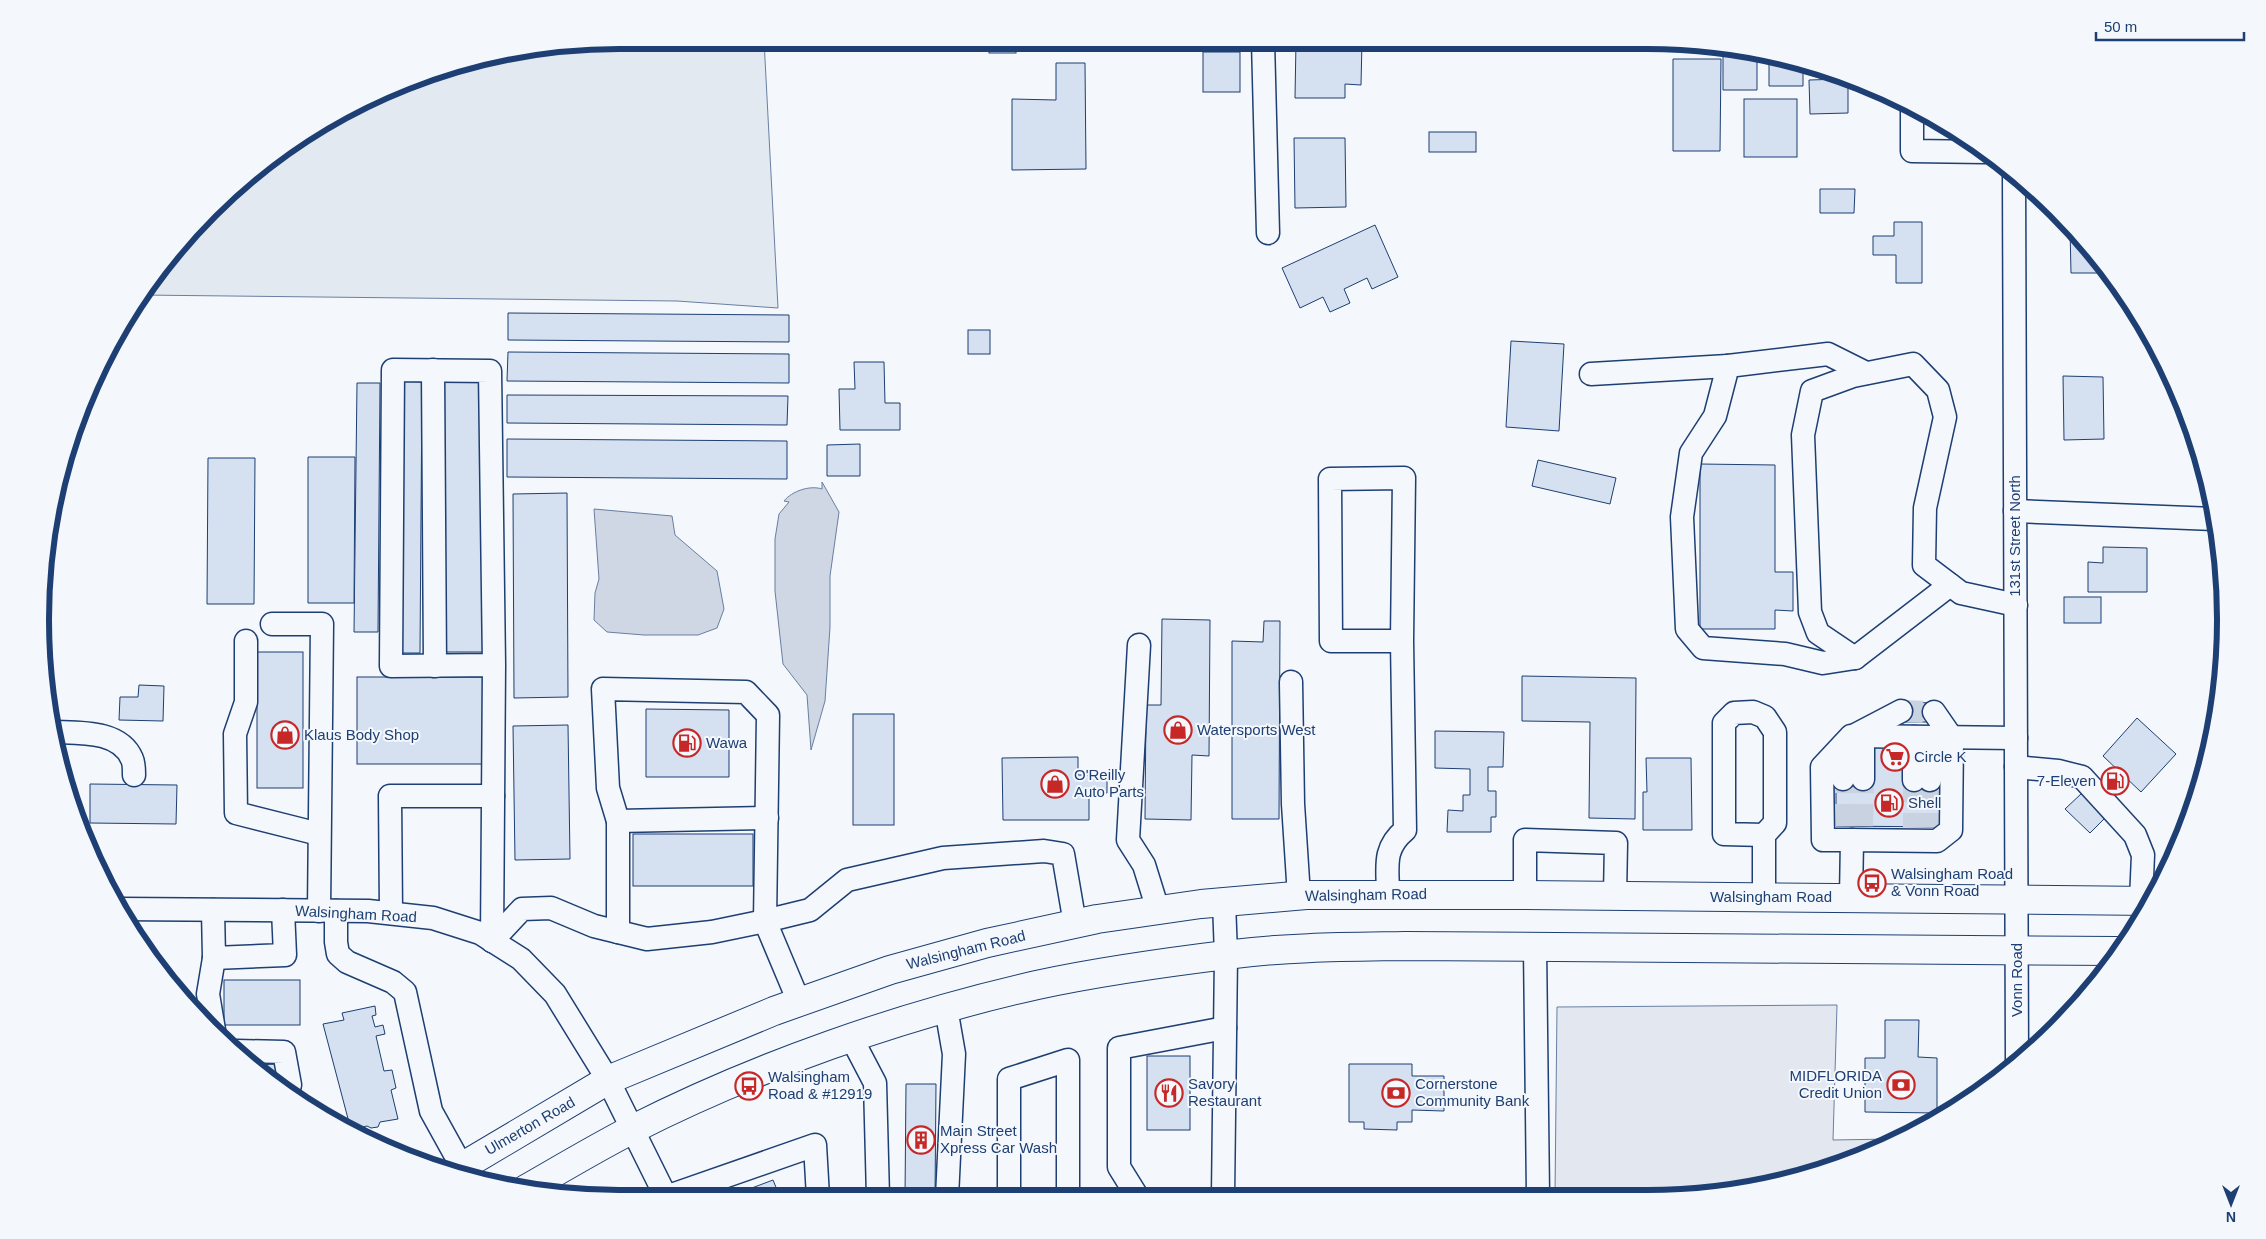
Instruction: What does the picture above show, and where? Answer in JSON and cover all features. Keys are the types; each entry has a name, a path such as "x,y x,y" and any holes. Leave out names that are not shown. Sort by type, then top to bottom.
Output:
{"main road":[{"name":"Walsingham Road","path":"608,1080 799,1002 890,970 987,943 1076,924 1158,910 1224,902 1299,896 1388,894 2143,901"},
{"path":"536,1184 632,1130 736,1082 852,1039 946,1008 1056,982 1129,968 1226,955 1332,947 2111,951"},
{"name":"Ulmerton Road","path":"461,1168 608,1080"}],"street":[{"path":"1263,49 1268,233"},
{"path":"1912,115 1912,151 1973,152"},
{"name":"131st Street North","path":"2016,184 2017,900"},
{"path":"1592,374 1728,366 1828,354 1866,373"},
{"path":"1855,658 1818,633 1810,612 1803,435 1812,391 1866,373 1913,364 1938,390 1945,417 1925,508 1924,565 1961,593 2016,605"},
{"path":"1728,366 1715,416 1691,453 1682,517 1687,629 1703,648 1784,654 1823,663 1855,658 1950,585"},
{"path":"492,941 494,665 490,371 393,370 392,666 494,665"},
{"path":"433,370 435,666"},
{"path":"1388,894 1388,850 1404,830 1402,641 1404,478 1330,479 1331,641 1402,641"},
{"path":"2015,512 2208,519"},
{"path":"272,624 322,624 319,834 327,911 338,954 347,962 393,982 404,992 431,1111 455,1166"},
{"path":"246,641 246,702 235,734 236,813 319,834"},
{"path":"1139,645 1128,840 1144,866 1158,910"},
{"path":"1291,682 1293,804 1299,896"},
{"path":"618,932 618,821 608,788 603,689 746,692 768,715 765,921 799,1002"},
{"path":"1901,711 1852,739 1822,767 1823,840 1852,835 1922,833 1936,841 1951,830 1932,737"},
{"path":"1764,835 1724,834 1724,724 1734,713 1753,712 1765,717 1775,732 1775,823 1764,835 1764,897"},
{"path":"1922,780 1932,737 1934,712"},
{"path":"60,732 93,733 123,747 132,759 134,774"},
{"path":"1852,739 1932,737 2016,738"},
{"path":"1852,739 1853,779"},
{"path":"2016,767 2058,771 2082,778 2135,835 2143,855 2146,894"},
{"path":"391,913 390,796 493,796"},
{"path":"618,821 767,818"},
{"path":"1851,898 1852,835"},
{"path":"1525,895 1525,840 1616,842 1615,896"},
{"path":"492,941 522,909 551,908 594,926 647,939 712,932 810,910 847,880 943,858 1044,851 1063,854 1076,924"},
{"name":"Vonn Road","path":"2017,900 2017,1054"},
{"path":"1223,1190 1226,955 1224,902"},
{"name":"Walsingham Road","path":"128,909 391,913 433,918 480,933 520,959 555,994 608,1080 662,1190"},
{"path":"212,1019 208,994 214,958 213,910"},
{"path":"214,958 285,955 283,910"},
{"path":"1535,947 1538,1190"},
{"path":"946,1008 954,1054 947,1190"},
{"path":"1132,1190 1119,1167 1118,1048 1225,1028"},
{"path":"852,1039 875,1083 878,1190"},
{"path":"246,1051 284,1052 290,1085"},
{"path":"1009,1190 1009,1079 1068,1060 1068,1190"},
{"path":"706,1190 815,1145 818,1190"}],"shaded area":[{"path":"620,49 764,49 778,308 677,301 150,295 190,243 243,190 302,145 334,125 401,92 472,68 545,54 582,50"},
{"path":"822,482 839,512 830,576 830,627 825,701 811,750 807,695 783,664 775,591 775,539 779,514 789,502 784,501 787,497 802,490 822,489"},
{"path":"594,509 672,516 675,535 717,571 724,609 717,628 698,635 644,635 607,632 594,620 595,593 599,579"},
{"path":"1837,1005 1833,1140 1882,1139 1830,1160 1794,1171 1721,1185 1684,1189 1555,1190 1557,1007"}],"building":[{"path":"989,49 1016,49 1016,53 989,53"},
{"path":"1296,49 1362,49 1361,85 1345,84 1345,98 1295,98"},
{"path":"1203,52 1240,52 1240,92 1203,92"},
{"path":"1723,54 1757,60 1757,90 1723,90"},
{"path":"1673,59 1721,59 1720,151 1673,151"},
{"path":"1769,62 1803,71 1803,86 1769,86"},
{"path":"1056,63 1085,63 1086,169 1012,170 1012,99 1056,100"},
{"path":"1831,79 1848,86 1848,113 1810,114 1809,80"},
{"path":"1744,99 1797,99 1797,157 1744,157"},
{"path":"1429,132 1476,132 1476,152 1429,152"},
{"path":"1294,138 1345,138 1346,207 1295,208"},
{"path":"1820,189 1855,189 1854,213 1820,213"},
{"path":"1894,222 1922,222 1922,283 1896,283 1896,255 1873,255 1873,236 1894,236"},
{"path":"1375,225 1398,277 1372,289 1367,278 1344,289 1350,303 1330,312 1323,297 1300,308 1282,268"},
{"path":"2070,237 2100,273 2071,273"},
{"path":"508,313 789,315 789,342 508,340"},
{"path":"968,330 990,330 990,354 968,354"},
{"path":"1511,341 1564,344 1559,431 1506,427"},
{"path":"508,352 789,354 789,383 507,381"},
{"path":"854,362 884,362 885,403 900,403 900,430 840,430 839,389 855,389"},
{"path":"2063,376 2103,377 2104,439 2064,440"},
{"path":"400,381 422,382 420,653 397,653"},
{"path":"439,382 485,382 484,652 439,652"},
{"path":"357,383 380,383 378,632 354,632"},
{"path":"507,395 788,396 787,425 507,423"},
{"path":"507,439 787,441 787,479 507,477"},
{"path":"860,444 860,476 827,476 827,445"},
{"path":"308,457 355,457 354,603 308,603"},
{"path":"208,458 255,458 254,604 207,604"},
{"path":"1538,460 1616,478 1610,504 1532,486"},
{"path":"1700,464 1775,465 1775,572 1793,572 1793,611 1775,610 1775,629 1700,629"},
{"path":"567,493 568,697 514,698 513,494"},
{"path":"2103,547 2147,548 2147,592 2088,592 2088,562 2103,563"},
{"path":"2064,597 2101,597 2101,623 2064,623"},
{"name":"Watersports West","path":"1162,619 1210,620 1209,756 1192,755 1191,820 1145,819 1146,705 1161,705"},
{"path":"1264,621 1280,621 1279,819 1232,819 1232,641 1263,642"},
{"path":"257,652 303,652 303,788 257,788"},
{"path":"1522,676 1636,678 1635,819 1589,818 1590,722 1522,721"},
{"path":"357,677 487,677 487,764 357,764"},
{"path":"139,685 164,686 163,721 119,720 120,697 138,697"},
{"path":"1901,702 1934,703 1934,722 1901,722"},
{"name":"Wawa","path":"646,709 729,710 729,777 646,777"},
{"path":"853,714 894,714 894,825 853,825"},
{"path":"2137,718 2176,754 2141,792 2103,756"},
{"path":"568,725 570,859 515,860 513,726"},
{"path":"1435,731 1504,732 1503,767 1488,767 1488,791 1496,791 1496,817 1491,817 1491,832 1447,832 1448,810 1463,811 1463,795 1470,795 1470,769 1435,768"},
{"name":"Shell","path":"1874,744 1906,745 1943,780 1942,827 1836,826 1836,779"},
{"name":"O'Reilly Auto Parts","path":"1078,757 1078,775 1107,775 1107,793 1089,793 1089,820 1003,820 1002,758"},
{"path":"1646,758 1691,758 1692,830 1643,830 1643,792 1647,792"},
{"path":"90,784 177,785 176,824 90,823"},
{"path":"2082,793 2106,817 2090,833 2065,809"},
{"path":"633,834 753,834 753,886 633,886"},
{"path":"224,980 300,980 300,1025 224,1025"},
{"path":"375,1006 376,1015 372,1016 375,1027 383,1025 385,1034 376,1036 384,1071 392,1070 396,1088 391,1090 398,1119 380,1122 378,1127 371,1128 367,1126 360,1128 349,1122 323,1024 344,1020 342,1013"},
{"name":"MIDFLORIDA Credit Union","path":"1885,1020 1919,1020 1918,1057 1937,1058 1937,1111 1934,1113 1865,1112 1865,1058 1885,1058"},
{"name":"Savory Restaurant","path":"1147,1056 1190,1056 1190,1130 1147,1130"},
{"path":"279,1064 280,1078 272,1072 263,1065"},
{"name":"Cornerstone Community Bank","path":"1349,1064 1412,1064 1412,1076 1444,1076 1444,1111 1412,1110 1412,1122 1397,1122 1397,1130 1364,1129 1364,1122 1349,1122"},
{"name":"Main Street Xpress Car Wash","path":"906,1084 936,1084 935,1190 905,1190"},
{"path":"773,1180 777,1190 747,1190"}],"tunnel":[{"path":"1901,711 1934,712"},
{"path":"1843,779 1843,826"},
{"path":"1862,826 1863,779"},
{"path":"1914,780 1914,827"},
{"path":"1930,780 1930,827"}],"place":[{"name":"Watersports West","path":"1178,730"},
{"name":"Klaus Body Shop","path":"285,735"},
{"name":"Wawa","path":"687,743"},
{"name":"Circle K","path":"1895,757"},
{"name":"7-Eleven","path":"2115,781"},
{"name":"O'Reilly Auto Parts","path":"1055,784"},
{"name":"Shell","path":"1889,803"},
{"name":"Walsingham Road & Vonn Road","path":"1872,883"},
{"name":"MIDFLORIDA Credit Union","path":"1901,1085"},
{"name":"Walsingham Road & #12919","path":"749,1086"},
{"name":"Savory Restaurant","path":"1169,1093"},
{"name":"Cornerstone Community Bank","path":"1396,1093"},
{"name":"Main Street Xpress Car Wash","path":"921,1140"}]}
